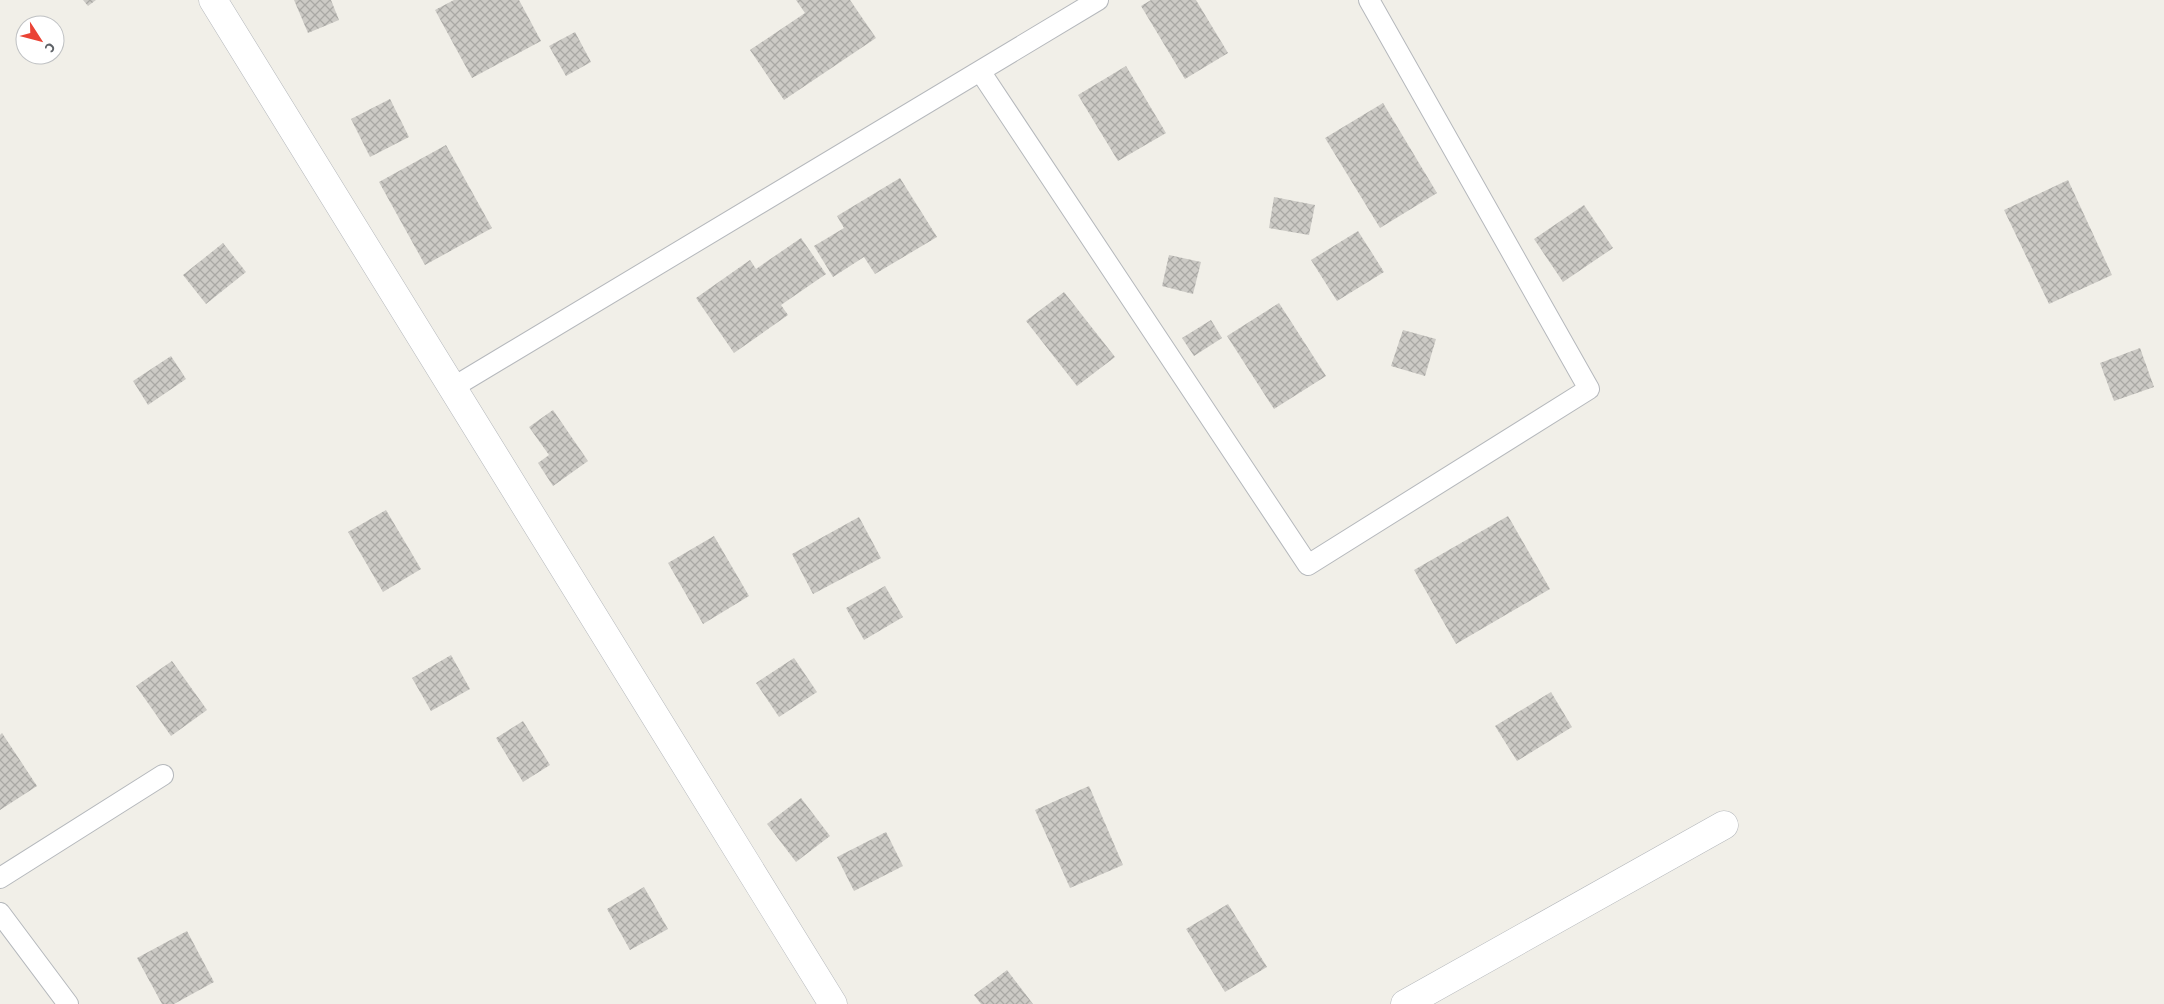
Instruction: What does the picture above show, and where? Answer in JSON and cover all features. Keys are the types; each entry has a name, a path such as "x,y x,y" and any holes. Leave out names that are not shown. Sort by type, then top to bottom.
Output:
{"street":[{"path":"213,0 833,1004"},
{"path":"1405,1004 1724,825"}],"lane":[{"path":"452,388 1098,0"},
{"path":"980,71 1308,566 1589,389 1369,0"},
{"path":"0,878 163,775"},
{"path":"0,913 68,1004"}],"building":[{"path":"83,0 96,0 88,6"},
{"path":"294,0 331,0 339,20 308,33"},
{"path":"454,0 519,0 541,41 472,78 435,10"},
{"path":"796,0 850,0 876,38 784,100 750,50 805,13"},
{"path":"1151,0 1196,0 1228,53 1185,79 1141,6"},
{"path":"575,32 591,62 566,76 549,46"},
{"path":"1126,66 1166,133 1118,161 1078,95"},
{"path":"390,99 409,137 370,157 351,119"},
{"path":"1383,103 1437,193 1380,228 1325,138"},
{"path":"446,145 492,228 425,265 379,182"},
{"path":"900,178 937,237 875,274 864,257 833,277 814,246 844,228 837,216"},
{"path":"2068,180 2112,275 2049,304 2004,210"},
{"path":"1274,197 1315,205 1309,235 1269,228"},
{"path":"1584,205 1613,248 1563,282 1534,239"},
{"path":"1358,231 1384,272 1337,301 1311,260"},
{"path":"801,238 826,274 781,305 788,315 734,353 696,298 750,260 756,269"},
{"path":"223,243 246,272 206,304 183,275"},
{"path":"1169,255 1201,262 1193,294 1162,286"},
{"path":"1064,292 1115,357 1077,386 1026,321"},
{"path":"1279,303 1326,376 1274,409 1227,336"},
{"path":"1211,320 1222,338 1194,356 1182,338"},
{"path":"1403,330 1436,339 1425,376 1391,366"},
{"path":"2140,348 2154,387 2114,401 2100,363"},
{"path":"171,356 186,379 148,405 133,381"},
{"path":"553,410 588,461 553,486 538,463 549,455 529,427"},
{"path":"386,510 421,569 383,592 348,532"},
{"path":"1508,516 1550,589 1456,644 1414,570"},
{"path":"859,517 881,558 813,594 792,554"},
{"path":"714,536 749,596 703,624 668,563"},
{"path":"885,586 903,617 864,640 846,608"},
{"path":"451,655 470,689 431,711 412,678"},
{"path":"794,658 817,692 779,717 756,683"},
{"path":"172,661 207,710 171,736 136,686"},
{"path":"1551,692 1572,727 1517,761 1495,726"},
{"path":"523,721 550,765 523,782 496,738"},
{"path":"2,733 37,786 0,810 0,735"},
{"path":"1089,786 1123,865 1070,888 1035,810"},
{"path":"801,798 830,836 796,862 767,824"},
{"path":"886,832 903,866 854,891 837,857"},
{"path":"644,887 668,929 630,950 607,909"},
{"path":"1228,904 1267,967 1225,992 1186,929"},
{"path":"187,931 214,982 174,1004 162,1004 137,958"},
{"path":"1007,970 1033,1004 981,1004 974,995"}]}
